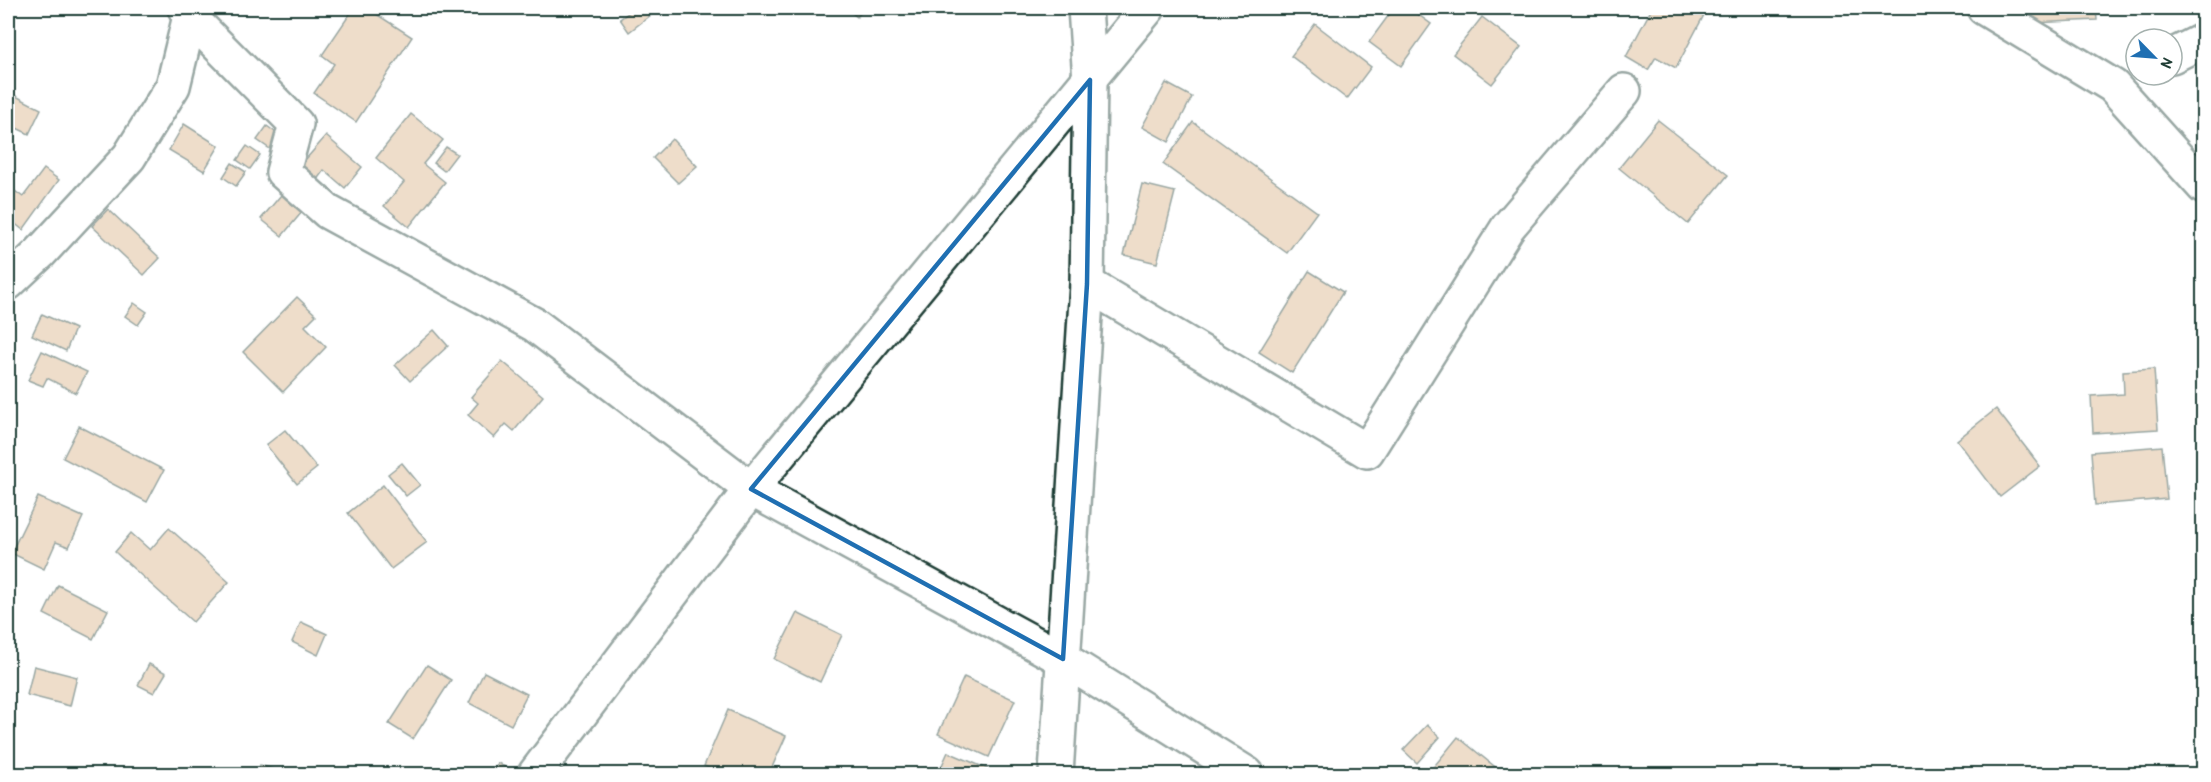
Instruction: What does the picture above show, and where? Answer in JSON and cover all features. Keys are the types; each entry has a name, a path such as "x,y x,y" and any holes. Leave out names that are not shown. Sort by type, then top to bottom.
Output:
{"street":[{"path":"1056,774 1087,284 1090,80 1084,8"},
{"path":"535,774 751,489 1148,8"},
{"path":"1984,8 2124,79"},
{"path":"8,283 40,253 129,157 173,86 188,10"},
{"path":"188,10 296,124 283,172 328,212 535,326 751,489 1063,659 1247,774"},
{"path":"2184,50 2204,40"},
{"path":"2130,87 2204,187"},
{"path":"1087,284 1366,451 1508,227 1624,91"}],"highlighted area":[{"path":"1090,80 1087,284 1063,659 751,489"}],"building":[{"path":"354,8 367,8 412,37 356,122 314,93 334,64 322,55"},
{"path":"635,8 660,8 629,32 620,19"},
{"path":"846,8 865,8 857,17"},
{"path":"1394,8 1409,8 1431,24 1401,66 1369,42"},
{"path":"1652,8 1695,8 1705,13 1676,68 1656,57 1648,70 1626,57"},
{"path":"2031,8 2096,8 2097,20 2032,23"},
{"path":"1482,17 1521,47 1492,84 1453,54"},
{"path":"1315,24 1371,67 1347,99 1291,56"},
{"path":"1166,83 1192,97 1169,142 1142,127"},
{"path":"8,92 41,109 29,134 8,124"},
{"path":"411,114 443,140 423,164 445,182 409,227 384,206 404,182 376,158"},
{"path":"1658,120 1728,175 1688,224 1619,168"},
{"path":"1193,122 1317,212 1287,253 1163,164"},
{"path":"184,124 219,146 204,171 169,150"},
{"path":"267,126 279,135 270,149 257,140"},
{"path":"326,136 362,167 345,188 324,170 316,181 299,167"},
{"path":"672,139 697,166 678,183 653,158"},
{"path":"247,146 260,155 250,169 237,160"},
{"path":"446,147 457,154 444,171 434,163"},
{"path":"232,163 246,172 236,186 223,177"},
{"path":"44,169 59,180 23,230 8,218 8,186 23,197"},
{"path":"1142,184 1175,192 1157,263 1124,255"},
{"path":"286,189 307,206 282,236 261,219"},
{"path":"108,209 160,258 144,275 92,226"},
{"path":"1309,271 1343,292 1292,373 1259,352"},
{"path":"297,297 316,315 305,326 326,347 283,392 243,352"},
{"path":"134,303 147,312 138,325 125,316"},
{"path":"42,314 75,329 66,351 32,335"},
{"path":"434,330 448,346 410,381 395,365"},
{"path":"42,351 87,372 76,393 47,378 43,386 28,380"},
{"path":"502,361 543,396 514,431 506,424 494,438 468,415 478,403 471,397"},
{"path":"2154,369 2158,429 2093,433 2091,396 2124,394 2123,371"},
{"path":"1996,409 2040,466 2000,497 1957,440"},
{"path":"79,426 164,470 147,502 63,458"},
{"path":"285,430 317,468 297,484 266,445"},
{"path":"2162,446 2167,499 2095,505 2091,452"},
{"path":"402,463 420,485 406,496 388,474"},
{"path":"383,485 427,542 391,569 348,513"},
{"path":"38,497 83,517 69,547 56,542 44,569 11,553"},
{"path":"169,528 229,582 193,622 115,552 131,533 150,550"},
{"path":"58,585 108,610 93,639 44,614"},
{"path":"797,613 842,635 820,682 774,659"},
{"path":"301,622 327,634 318,655 292,642"},
{"path":"149,664 166,673 154,693 138,685"},
{"path":"427,665 451,680 413,739 389,724"},
{"path":"34,666 77,677 70,706 27,695"},
{"path":"484,672 527,694 511,725 469,703"},
{"path":"964,677 1015,700 989,757 938,734"},
{"path":"728,710 786,736 769,774 723,774 704,766"},
{"path":"1427,725 1440,737 1417,763 1403,750"},
{"path":"1458,737 1504,774 1437,774 1431,770"},
{"path":"948,752 990,770 988,774 938,774"},
{"path":"498,763 517,774 491,774"},
{"path":"260,765 289,774 257,774"}]}
